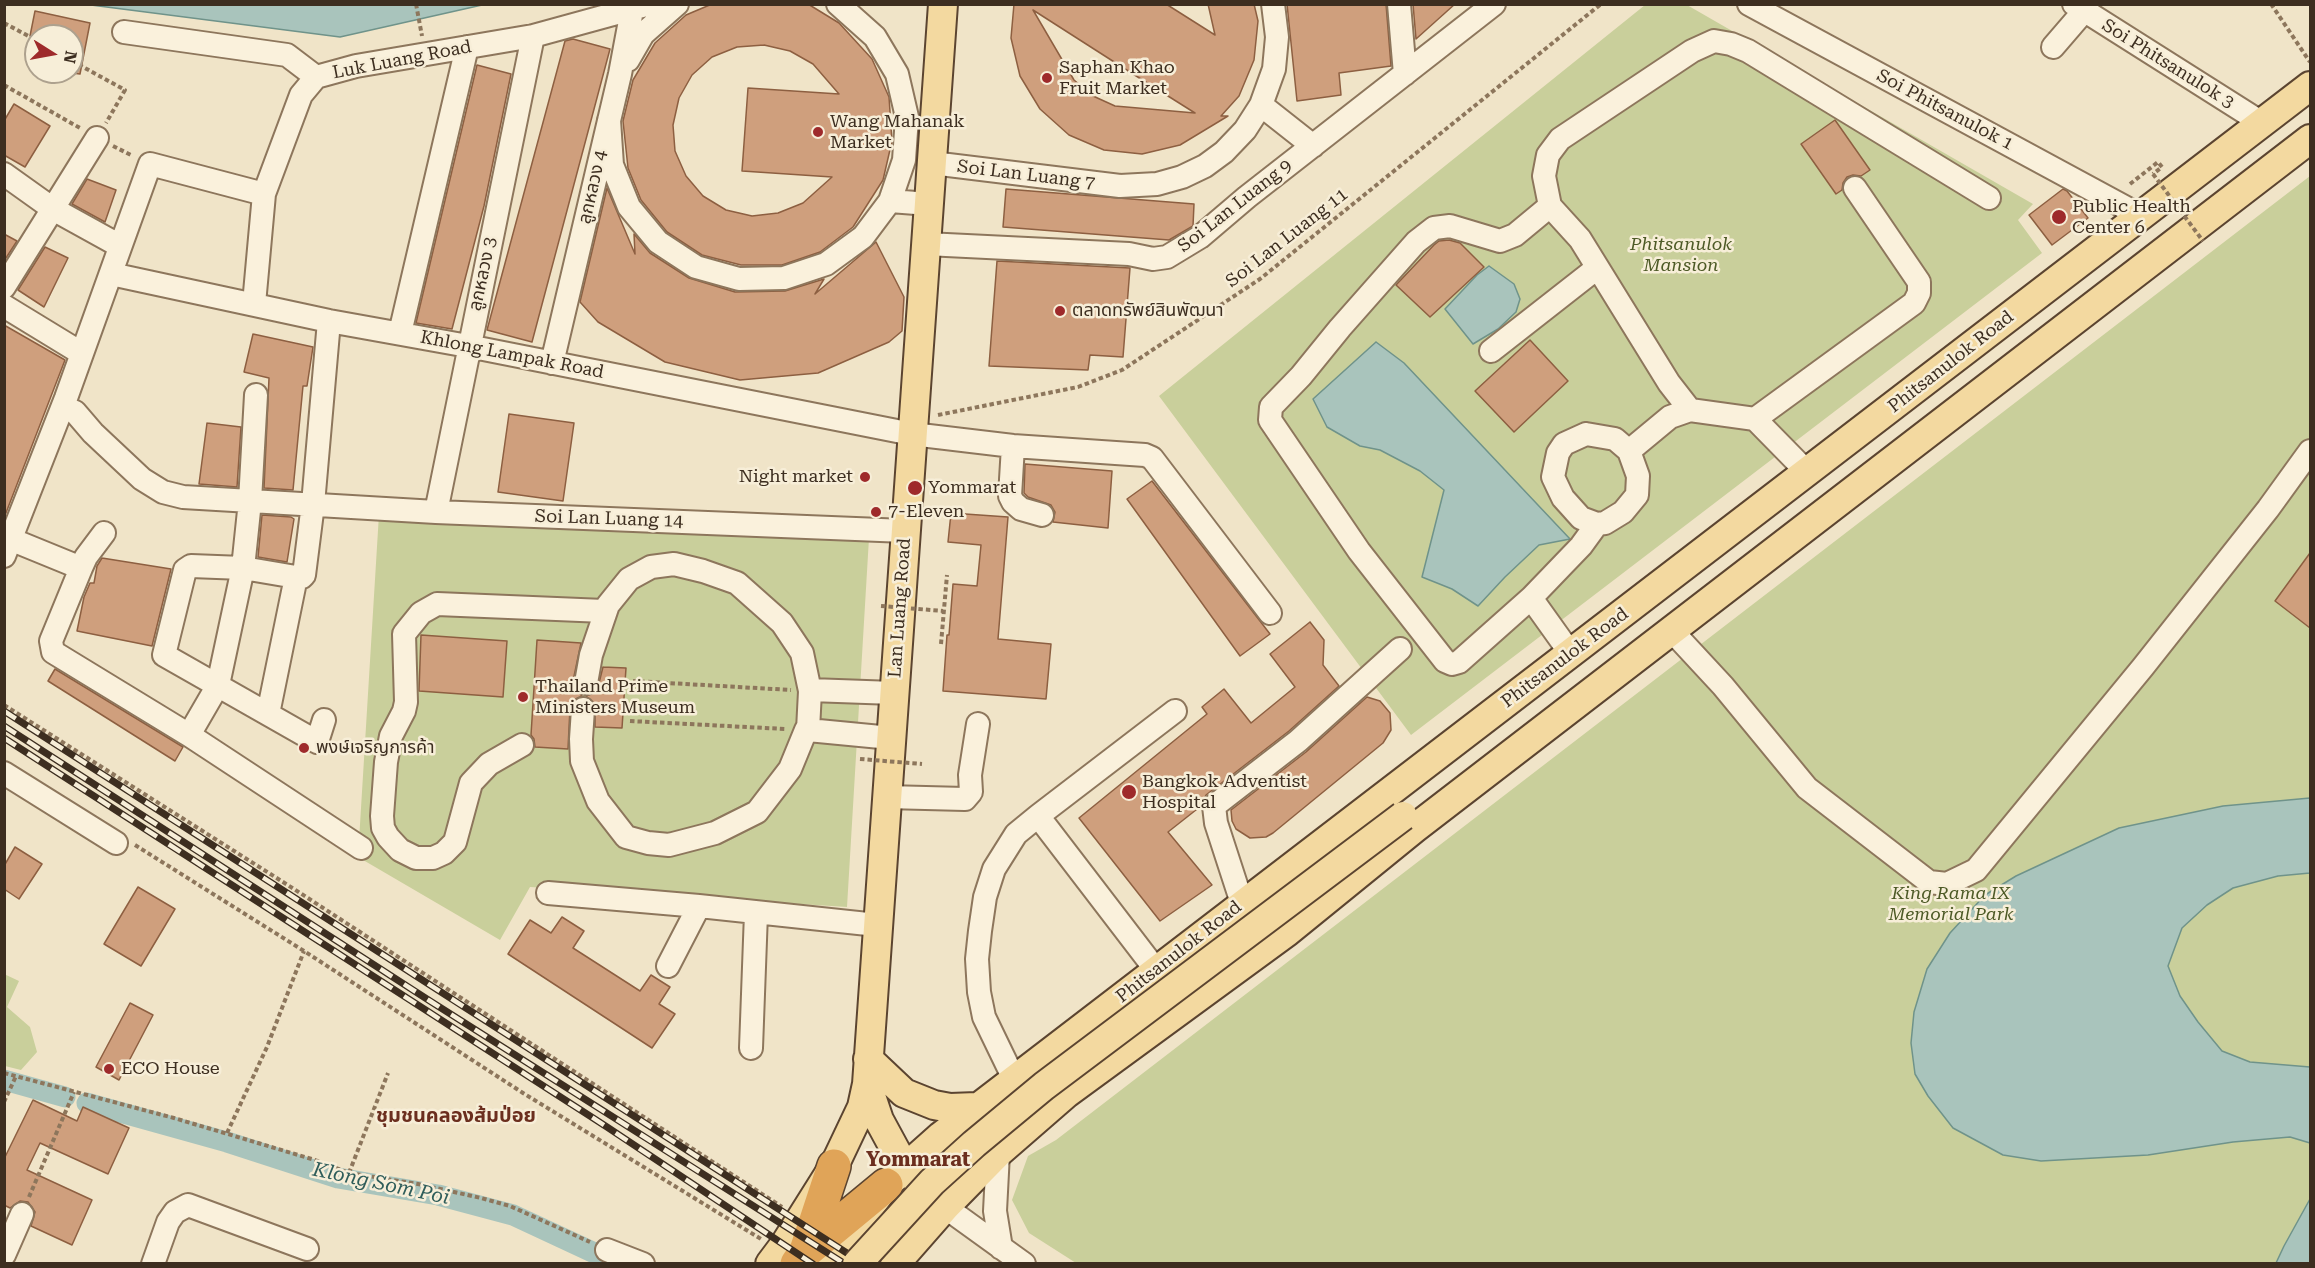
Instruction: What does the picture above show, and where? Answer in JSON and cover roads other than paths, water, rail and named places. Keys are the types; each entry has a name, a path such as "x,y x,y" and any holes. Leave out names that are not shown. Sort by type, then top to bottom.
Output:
{"highway":[{"path":"811,1258 834,1166"},
{"path":"811,1258 895,1177"}],"main road":[{"name":"Lan Luang Road","path":"943,4 868,1071 895,1177 945,1207"},
{"name":"Phitsanulok Road","path":"895,1177 977,1107 1808,473 2310,86"},
{"path":"895,1263 945,1207 999,1153 1067,1093 1287,932 1414,828 2310,139"},
{"path":"977,1107 950,1108 934,1105 904,1093 868,1071 862,1107 834,1166 801,1218 811,1258 932,1182 1035,1093 1516,730 1550,709 1601,685"},
{"path":"889,1263 895,1177"}],"street":[{"path":"620,74 643,34 677,4"},
{"path":"609,120 612,165 629,207 658,242 696,267 739,279 784,278 826,264 863,237 890,201 904,160 907,117 897,74 875,37 838,4"},
{"name":"Soi Lan Luang 7","path":"932,163 1120,186 1157,184 1182,177 1205,166 1224,152 1245,130 1262,105 1274,69 1277,37 1273,4"},
{"path":"1399,4 1405,74"},
{"name":"Soi Lan Luang 9","path":"926,244 1129,254 1153,259 1167,257 1200,237 1494,4"},
{"name":"Soi Phitsanulok 1","path":"1749,4 2141,216"},
{"name":"ลูกหลวง 4","path":"552,363 620,74 641,7"},
{"name":"Luk Luang Road","path":"254,304 264,194 302,95 316,78 356,66 532,36 641,7"},
{"path":"2054,47 2079,8"},
{"name":"Soi Phitsanulok 3","path":"2079,8 2262,123"},
{"path":"124,32 287,55 316,78"},
{"name":"ลูกหลวง 3","path":"436,512 532,36"},
{"path":"1690,410 1669,383 1580,239 1550,206 1544,176 1548,155 1560,139 1692,51 1714,41 1731,44 1748,51 1989,198"},
{"path":"400,333 467,47"},
{"path":"1262,105 1313,146"},
{"path":"4,287 97,138"},
{"path":"81,568 7,548 63,407 150,164 264,194"},
{"path":"4,174 53,209 120,246"},
{"path":"1755,418 1914,303 1919,293 1919,282 1855,188"},
{"path":"890,201 929,204"},
{"path":"1550,206 1515,235 1500,241 1450,226 1434,228 1416,242 1301,376 1271,407 1270,420 1359,551 1445,661 1452,664 1459,662 1531,598 1581,546 1597,524"},
{"path":"1491,351 1597,268"},
{"name":"Khlong Lampak Road","path":"111,274 329,321 1013,446 1145,455 1152,458 1270,613"},
{"path":"4,306 81,352"},
{"path":"324,720 317,742 164,654 185,570 191,566 243,568 296,577 304,575 313,504 329,321"},
{"path":"189,735 218,685 243,568 250,501 256,395"},
{"name":"Soi Lan Luang 14","path":"63,407 75,412 93,433 142,479 163,492 183,497 436,512 905,531"},
{"path":"1629,451 1670,417 1690,410 1755,418 1808,473"},
{"path":"1586,434 1615,439 1629,451 1638,476 1637,495 1623,512 1605,523 1597,524 1581,518 1563,498 1553,477 1558,453 1564,444 1586,434"},
{"path":"1013,446 1010,496 1012,502 1021,509 1042,515"},
{"path":"1672,631 1723,686 1807,788 1929,882 1947,884 1976,870 2143,667 2268,509 2310,451"},
{"path":"105,533 86,557 81,568 51,641 53,652 189,735 361,848"},
{"path":"583,709 582,761 598,801 626,837 648,843 669,845 715,833 756,812 790,769 807,730 810,691 802,653 782,623 736,583 703,571 674,564 651,567 629,579 604,611 586,683"},
{"path":"268,714 296,577"},
{"path":"1531,598 1571,654"},
{"path":"522,745 489,764 471,783 455,842 444,854 433,858 416,858 400,850 388,837 383,828 382,816 386,762 391,736 404,711 406,702 404,634 421,613 437,604 604,611"},
{"path":"1242,903 1216,823 1214,806 1298,741 1401,649"},
{"path":"810,691 894,693"},
{"path":"1014,1079 984,1017 979,992 977,959 980,931 985,897 994,869 1016,834 1175,711"},
{"path":"886,797 965,799 971,792 970,775 978,724"},
{"path":"807,730 891,738"},
{"path":"4,773 124,843"},
{"path":"1038,816 1156,970"},
{"path":"548,893 877,925"},
{"path":"668,966 699,906"},
{"path":"751,1048 756,913"},
{"path":"999,1153 995,1211 1000,1248"},
{"path":"153,1263 168,1222 175,1212 188,1205 307,1249"},
{"path":"945,1207 1024,1263"},
{"path":"4,1255 22,1214"},
{"path":"607,1250 643,1263"}],"water":[{"path":"91,5 482,5 340,37"},
{"path":"1489,266 1514,284 1520,299 1516,312 1498,329 1473,344 1445,309 1477,275"},
{"path":"1376,342 1404,363 1570,539 1539,545 1478,606 1452,589 1422,577 1444,490 1420,471 1380,450 1360,446 1327,427 1313,399"},
{"path":"2310,798 2310,873 2278,876 2233,888 2207,905 2182,928 2168,966 2180,996 2222,1051 2250,1062 2310,1067 2310,1143 2290,1137 2233,1142 2148,1155 2041,1161 2003,1155 1953,1128 1928,1096 1915,1074 1911,1043 1914,1012 1927,969 1950,933 1985,895 2016,876 2119,828 2223,806"},
{"path":"2310,1199 2310,1263 2276,1263 2284,1246"}],"waterway":[{"name":"Klong Som Poi","path":"4,1080 65,1097"},
{"name":"Klong Som Poi","path":"87,1103 227,1142 338,1178 438,1195 513,1215 601,1256"}],"railway":[{"path":"4,711 864,1264"},
{"path":"4,726 430,1001 845,1264"},
{"path":"4,738 607,1127 813,1264"}],"place":[{"name":"Saphan Khao Fruit Market","path":"1047,78"},
{"name":"Wang Mahanak Market","path":"818,132"},
{"name":"Public Health Center 6","path":"2059,217"},
{"name":"ตลาดทรัพย์สินพัฒนา","path":"1060,311"},
{"name":"Night market","path":"865,477"},
{"name":"Yommarat","path":"915,488"},
{"name":"7-Eleven","path":"876,512"},
{"name":"Thailand Prime Ministers Museum","path":"523,697"},
{"name":"พงษ์เจริญการค้า","path":"304,748"},
{"name":"Bangkok Adventist Hospital","path":"1129,792"},
{"name":"ECO House","path":"109,1069"}],"district":[{"name":"ชุมชนคลองส้มป่อย","path":"456,1116"},
{"name":"Yommarat","path":"918,1160"}],"park label":[{"name":"Phitsanulok Mansion","path":"1681,255"},
{"name":"King Rama IX Memorial Park","path":"1951,904"}]}
